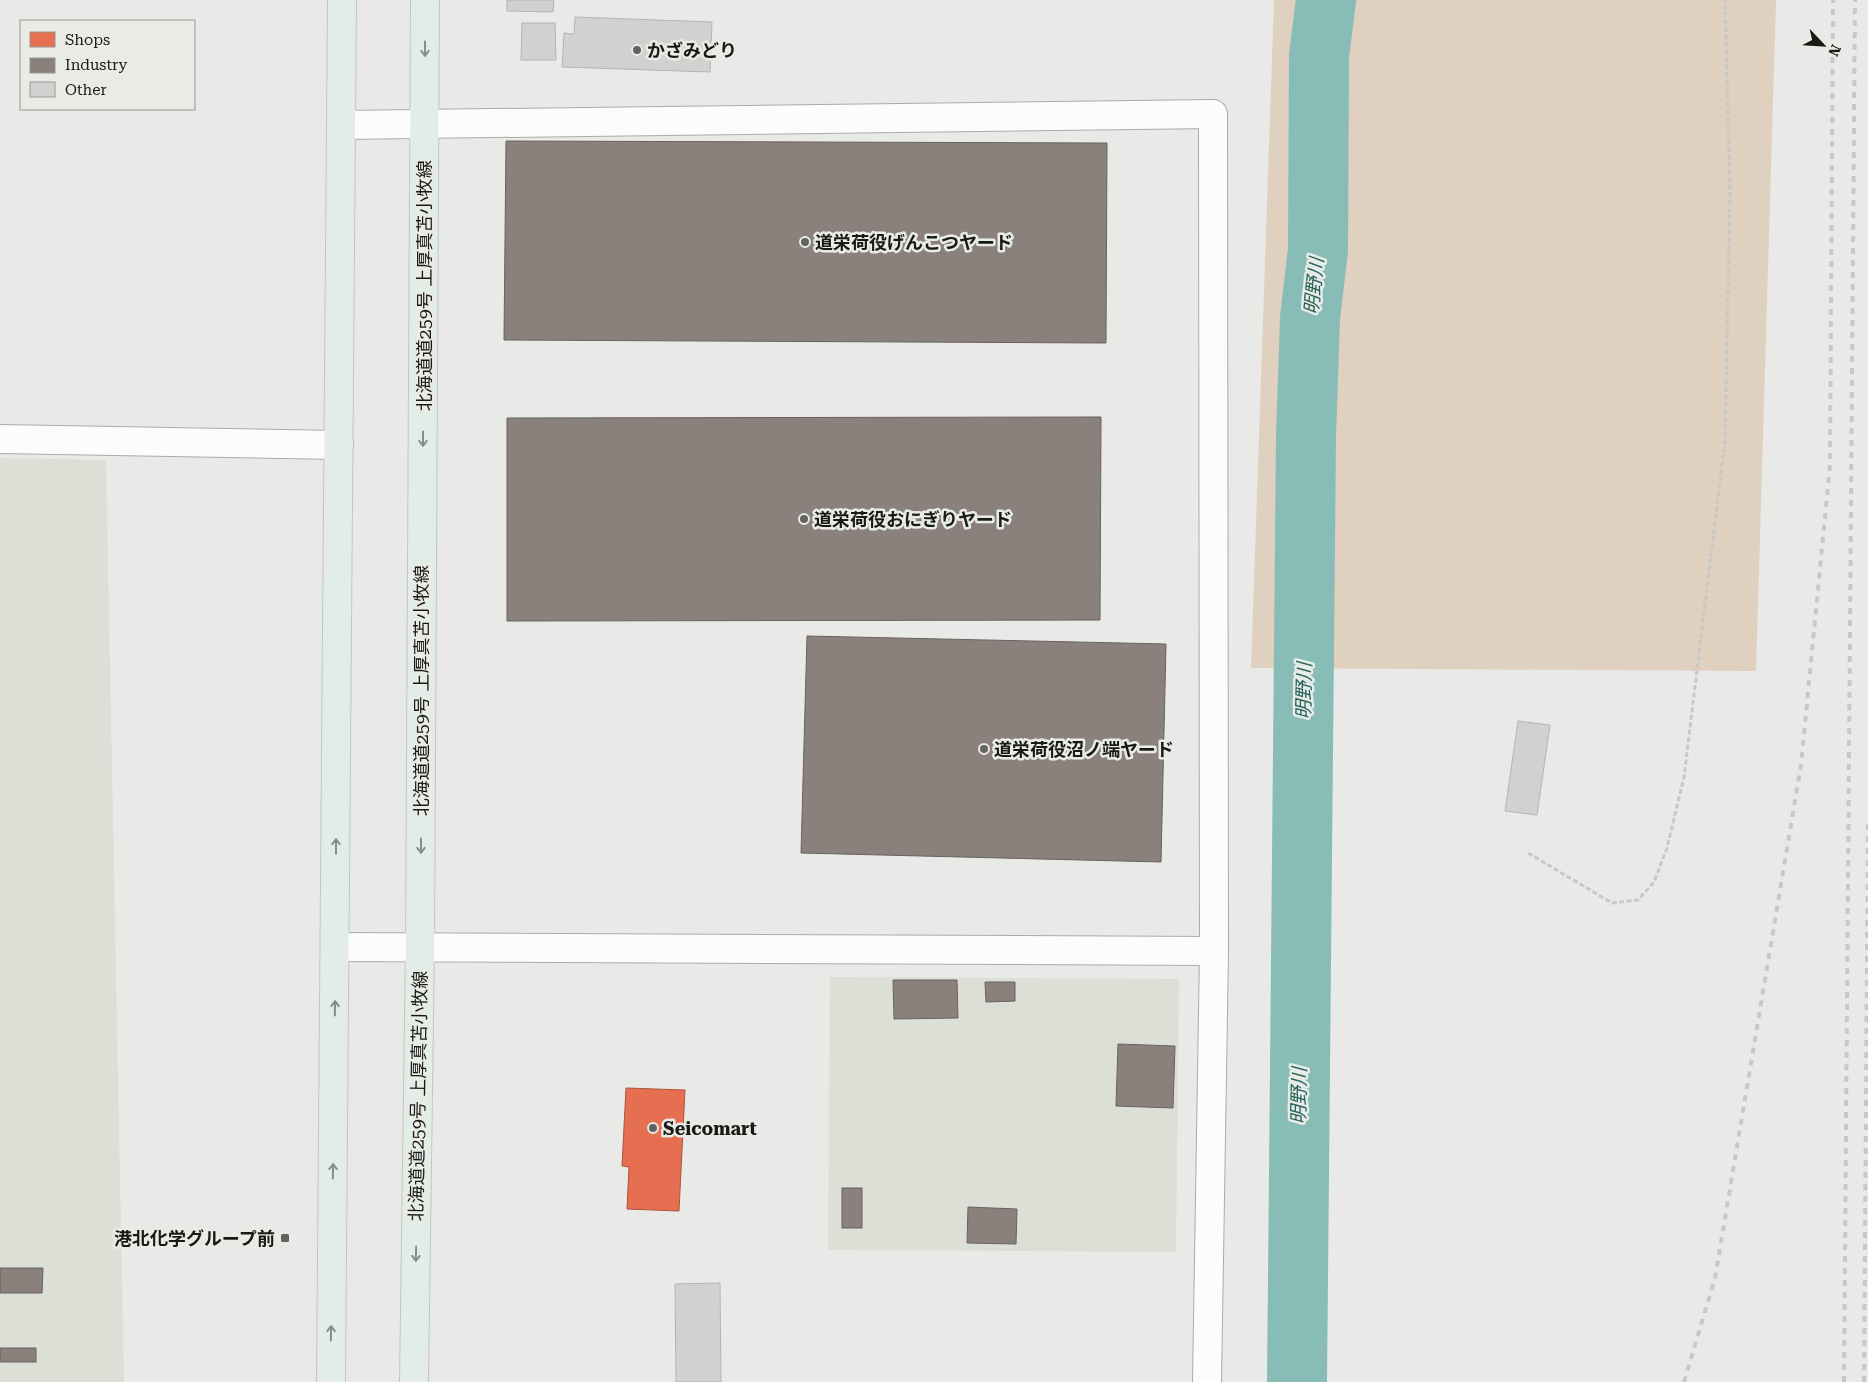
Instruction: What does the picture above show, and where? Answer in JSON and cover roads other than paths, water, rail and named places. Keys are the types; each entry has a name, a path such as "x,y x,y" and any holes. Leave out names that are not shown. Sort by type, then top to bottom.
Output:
{"main road":[{"path":"331,1382 342,0"},
{"name":"北海道道259号 上厚真苫小牧線","path":"414,1382 420,946 425,0"}],"street":[{"path":"341,125 1214,114 1214,951 1207,1382"},
{"path":"0,439 339,445"},
{"path":"335,946 1214,951"}],"waterway":[{"name":"明野川","path":"1297,1382 1306,437 1310,318 1318,250 1319,56 1326,0"}],"railway":[{"path":"1684,1382 1715,1278 1801,765 1830,465 1833,0"},
{"path":"1844,1382 1855,0"},
{"path":"1864,1382 1868,819"}],"place":[{"name":"かざみどり","path":"637,50"},
{"name":"道栄荷役げんこつヤード","path":"805,242"},
{"name":"道栄荷役おにぎりヤード","path":"804,519"},
{"name":"道栄荷役沼ノ端ヤード","path":"984,749"},
{"name":"Seicomart","path":"653,1128"},
{"name":"港北化学グループ前","path":"285,1238"}]}
